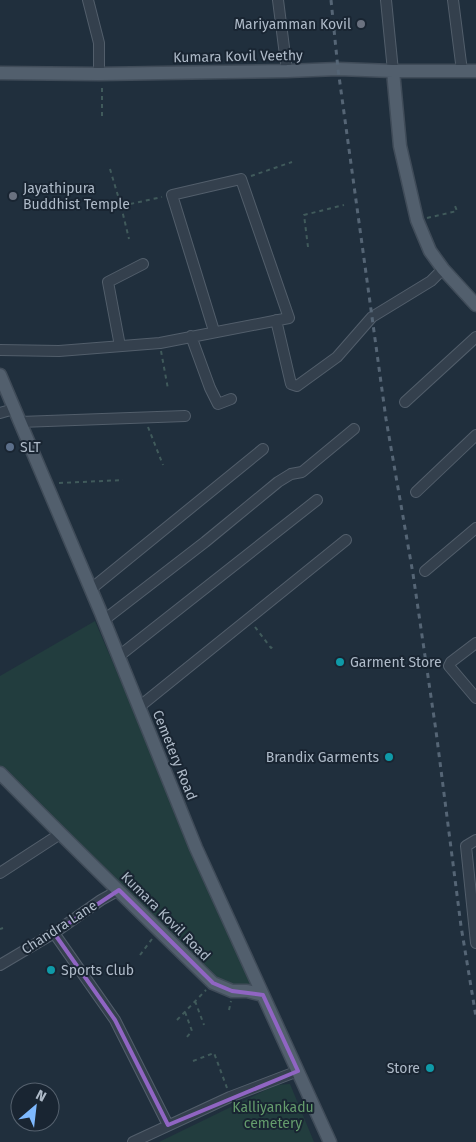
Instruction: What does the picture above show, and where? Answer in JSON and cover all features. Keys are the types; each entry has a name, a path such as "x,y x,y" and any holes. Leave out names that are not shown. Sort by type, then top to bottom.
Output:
{"main road":[{"name":"Kumara Kovil Veethy","path":"0,73 338,69 476,71"},
{"path":"394,71 400,146 417,220 430,251 443,270 476,305"},
{"name":"Cemetery Road","path":"0,376 104,620 196,848 241,943 330,1142"},
{"name":"Kumara Kovil Road","path":"0,773 213,983 232,992 246,991 263,995"}],"street":[{"path":"88,0 100,43 101,73"},
{"path":"278,0 287,71"},
{"path":"386,0 394,71"},
{"path":"453,0 462,71"},
{"path":"0,350 58,352 160,342 289,318 241,179 172,195 214,331"},
{"path":"120,346 108,282 144,264"},
{"path":"276,320 291,384 298,386 337,357 372,317 431,281 443,270"},
{"path":"191,336 210,388 218,404 231,399"},
{"path":"404,402 476,337"},
{"path":"0,413 14,409"},
{"path":"20,422 184,416"},
{"path":"104,620 278,482 291,474 302,472 354,430"},
{"path":"416,492 476,434"},
{"path":"91,589 263,449"},
{"path":"118,656 317,500"},
{"path":"425,571 476,528"},
{"path":"139,707 346,540"},
{"path":"476,643 451,662 449,666 476,698"},
{"path":"0,873 60,834"},
{"path":"476,840 466,846 476,943"},
{"name":"Chandra Lane","path":"0,965 54,933 119,890"},
{"path":"54,933 115,1020 168,1125"},
{"path":"133,1142 230,1097 298,1071"}],"path":[{"path":"101,73 102,116"},
{"path":"241,179 292,162"},
{"path":"110,169 122,206 129,239"},
{"path":"122,206 172,195"},
{"path":"308,247 304,215 344,205"},
{"path":"417,220 457,210 455,206"},
{"path":"160,342 168,388"},
{"path":"145,417 163,465"},
{"path":"46,483 123,480"},
{"path":"249,619 271,648 275,645"},
{"path":"140,955 159,931"},
{"path":"177,1020 213,983"},
{"path":"195,1001 204,1025"},
{"path":"185,1012 192,1031 186,1038"},
{"path":"193,1062 214,1053 230,1097"}],"highlighted area":[{"path":"119,890 213,983 232,991 263,995 298,1071 168,1125 115,1020 54,933"}],"green space":[{"path":"95,621 183,826 257,986 240,987 215,979 0,768 0,676"},
{"name":"Kalliyankadu cemetery","path":"290,1084 314,1142 159,1142 276,1085"}],"railway":[{"path":"331,0 338,69 386,419 413,574 436,731 461,926 476,1017"}],"place":[{"name":"Mariyamman Kovil","path":"361,24"},
{"name":"Jayathipura Buddhist Temple","path":"13,196"},
{"name":"SLT","path":"10,447"},
{"name":"Garment Store","path":"340,662"},
{"name":"Brandix Garments","path":"389,757"},
{"name":"Sports Club","path":"51,970"},
{"name":"Store","path":"430,1068"}]}
